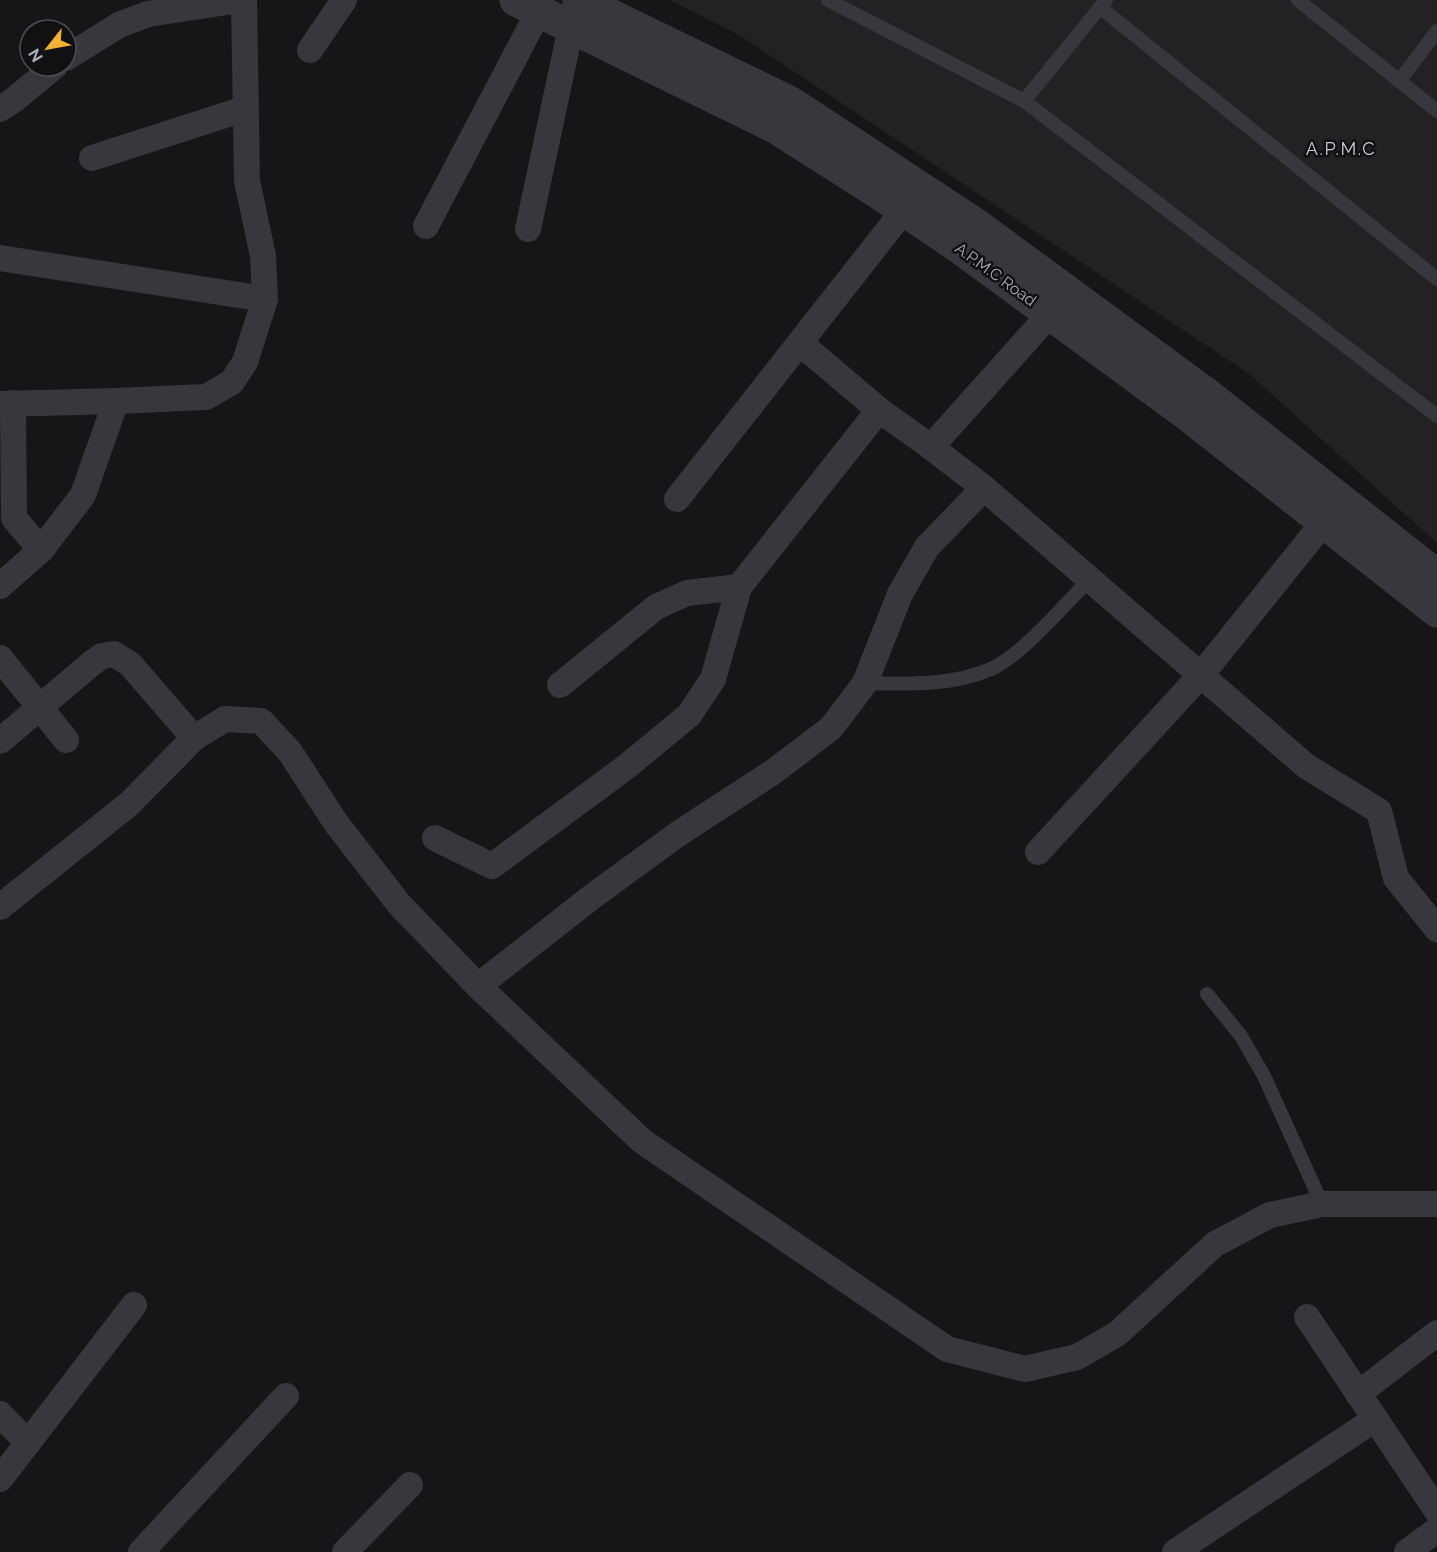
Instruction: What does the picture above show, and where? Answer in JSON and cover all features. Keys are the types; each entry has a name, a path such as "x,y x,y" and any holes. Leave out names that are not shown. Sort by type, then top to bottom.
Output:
{"street":[{"path":"41,550 14,518 7,403 206,397 232,382 245,362 265,299 262,256 247,181 244,109 246,50 242,0 148,14 119,25 78,51"},
{"path":"310,50 344,0"},
{"path":"426,226 527,6"},
{"name":"A.P.M.C Road","path":"527,6 575,13 791,103 966,218 1205,393 1437,576"},
{"path":"528,229 575,13"},
{"name":"A.P.M.C Road","path":"575,13 777,128 960,247 1188,415 1437,611"},
{"path":"0,109 40,78"},
{"path":"92,158 244,109"},
{"path":"678,499 904,210"},
{"path":"0,258 265,299"},
{"path":"931,447 1050,314"},
{"path":"800,343 879,410 984,488 1306,766 1379,811 1396,878 1437,929"},
{"path":"0,586 41,550 83,495 116,401"},
{"path":"435,838 492,866 626,767 689,715 713,679 739,588 879,410"},
{"path":"478,986 660,848 773,772 831,728 865,682 900,594 927,547 984,488"},
{"path":"1038,852 1201,675 1324,522"},
{"path":"560,685 656,607 687,593 739,588"},
{"path":"0,741 92,663 102,656 114,654 130,664 194,738"},
{"path":"0,658 66,740"},
{"path":"0,907 129,804 194,738 225,719 261,721 290,752 336,823 399,904 478,986 642,1141 947,1349 1025,1369 1077,1357 1117,1334 1215,1244 1270,1215 1322,1204 1437,1204"},
{"path":"0,1479 134,1305"},
{"path":"1307,1317 1437,1511"},
{"path":"1358,1394 1437,1333"},
{"path":"141,1552 285,1396"},
{"path":"0,1414 28,1443"},
{"path":"1175,1552 1375,1419"},
{"path":"345,1552 410,1485"},
{"path":"1407,1552 1437,1530"}],"lane":[{"path":"828,0 1024,101 1436,415"},
{"path":"1298,0 1437,111"},
{"path":"1024,101 1104,4 1437,279"},
{"path":"1400,80 1437,31"},
{"path":"865,682 915,684 962,679 993,668 1016,653 1090,579"},
{"path":"1207,994 1241,1036 1264,1076 1322,1204"}],"shaded area":[{"path":"670,0 1437,0 1437,543 1248,373 739,35"}],"district":[{"name":"A.P.M.C","path":"1341,149"}]}
